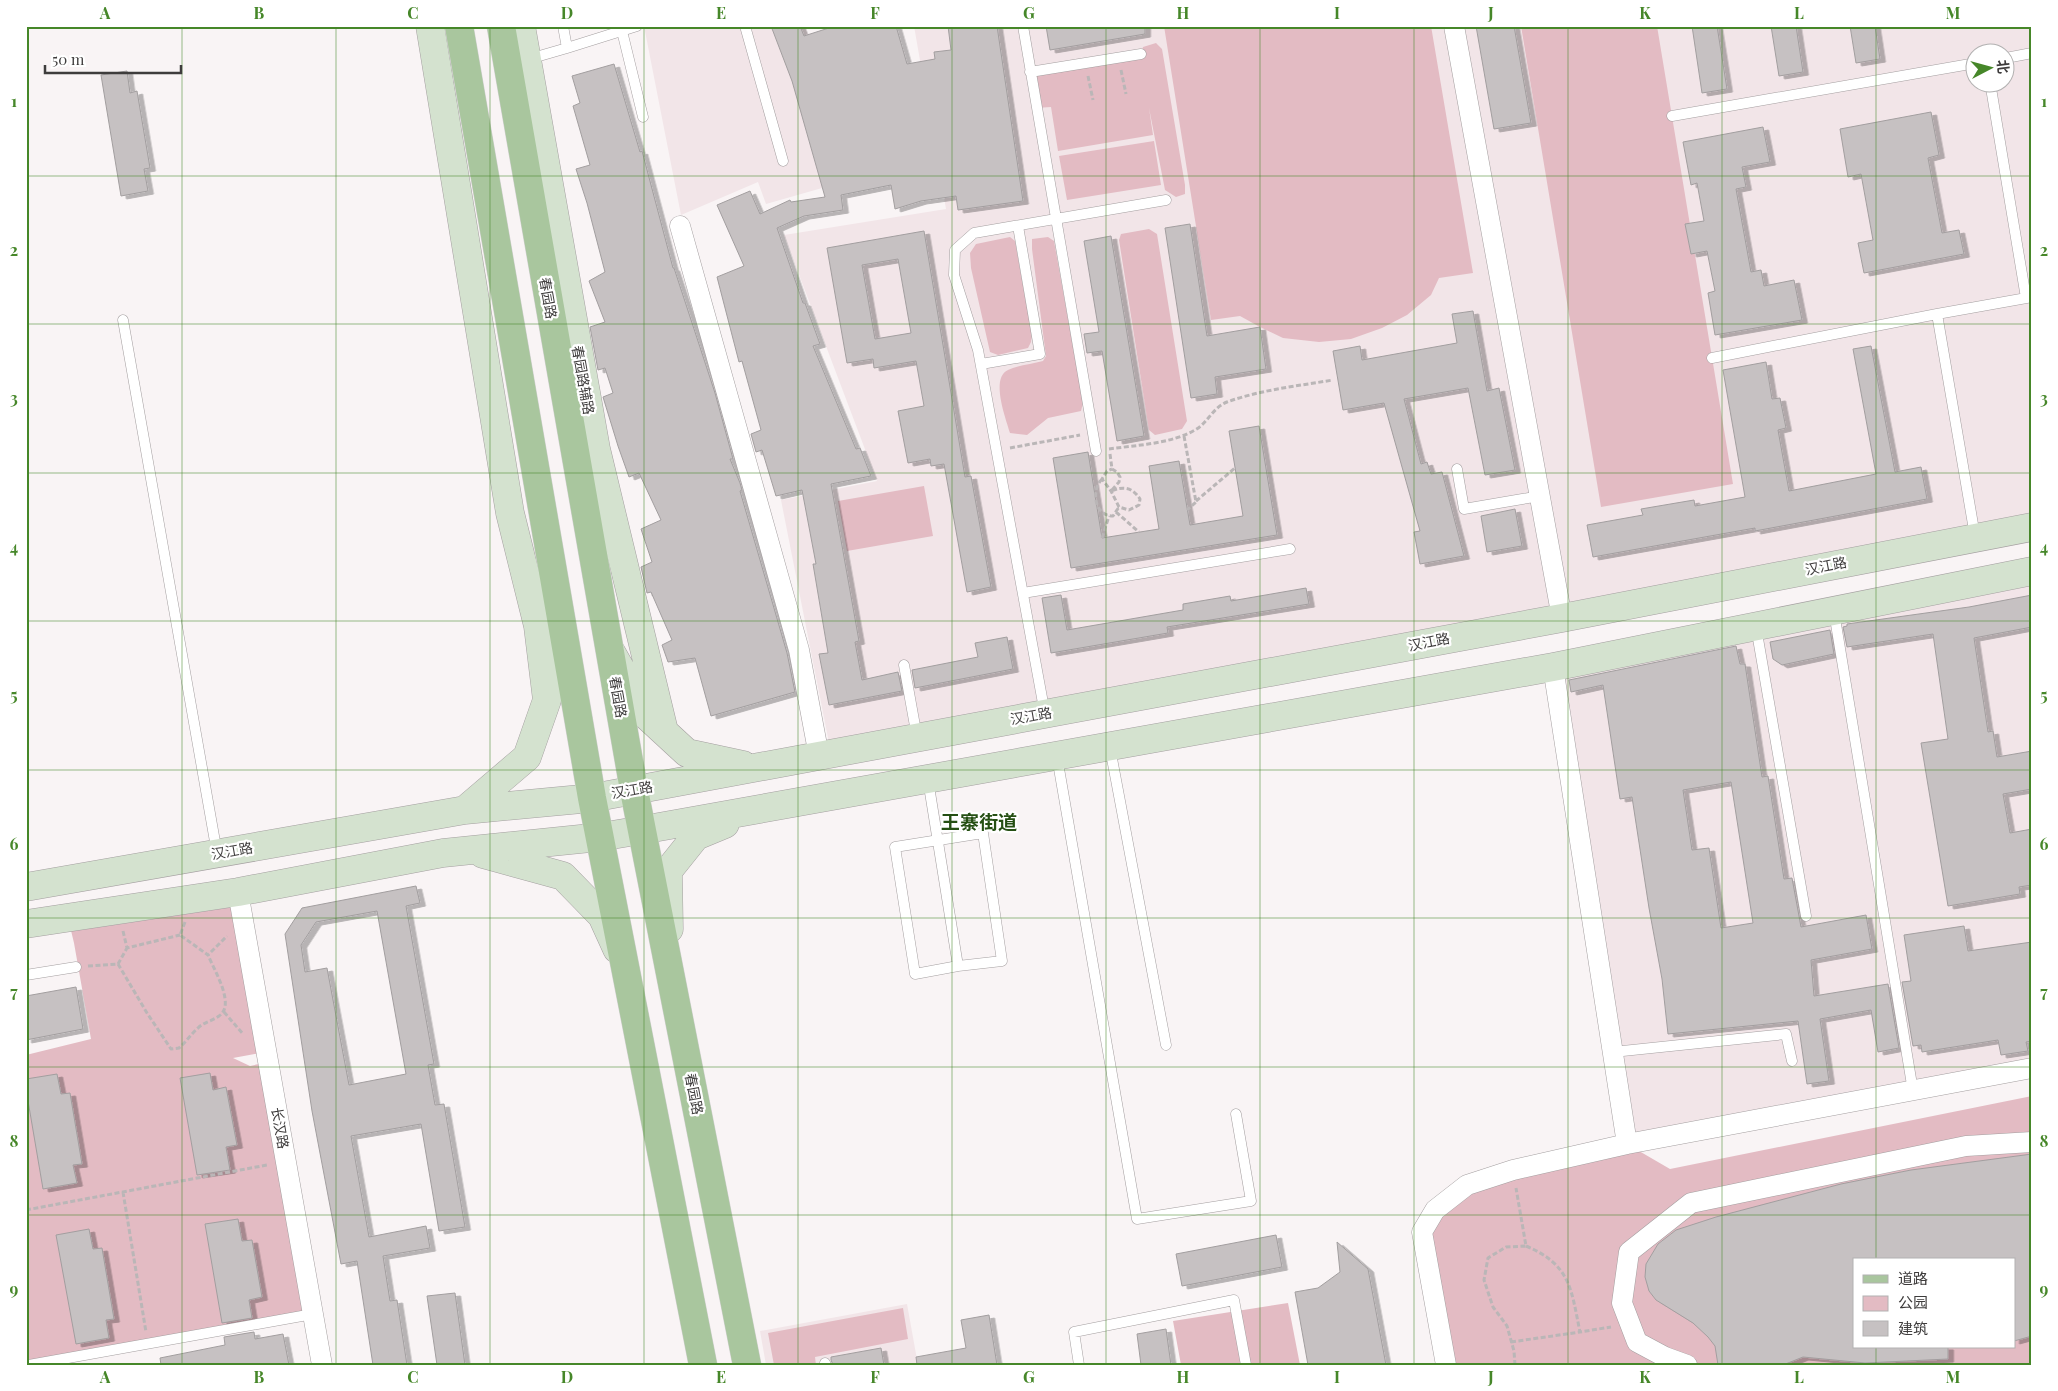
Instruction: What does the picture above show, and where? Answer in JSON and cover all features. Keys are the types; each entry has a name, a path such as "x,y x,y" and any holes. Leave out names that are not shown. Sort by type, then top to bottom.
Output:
{"main road":[{"path":"430,26 510,513 538,626"},
{"path":"459,26 592,798 703,1365"},
{"name":"春园路","path":"501,26 634,790 747,1365"},
{"name":"春园路辅路","path":"521,26 596,450 664,731"},
{"path":"552,321 585,389"},
{"path":"465,810 527,757 548,700 531,570 535,469"},
{"name":"汉江路","path":"26,887 465,810 592,798 1562,618 2032,526"},
{"path":"26,924 238,892 467,850 600,837 642,830 1553,667 2032,571"},
{"path":"610,651 648,717 687,752 754,768"},
{"path":"669,968 668,871 696,836 765,808"},
{"path":"467,850 563,876 602,916 625,966"}],"street":[{"path":"1454,26 1562,618"},
{"path":"680,226 799,650 819,756"},
{"path":"1553,667 1627,1144"},
{"name":"长汉路","path":"238,892 322,1365"},
{"path":"1446,1365 1422,1232 1435,1210 1467,1185 1514,1170 1627,1144 2032,1068"},
{"path":"1687,1365 1665,1357 1637,1342 1622,1303 1629,1252 1692,1203 1966,1146 2032,1142"}],"lane":[{"path":"563,26 567,48"},
{"path":"526,60 637,26"},
{"path":"745,26 784,161"},
{"path":"1023,26 1096,451"},
{"path":"622,31 643,117"},
{"path":"2016,56 2032,53"},
{"path":"1030,72 1141,54"},
{"path":"1672,116 1966,65"},
{"path":"1712,358 2029,298 1992,92"},
{"path":"1045,714 981,364 954,275 955,250 974,233 1166,200"},
{"path":"981,364 1040,354 1018,226"},
{"path":"1937,314 1976,538"},
{"path":"123,320 217,854"},
{"path":"1457,469 1464,509 1540,496"},
{"path":"1023,593 1290,549"},
{"path":"1834,611 1913,1091"},
{"path":"1756,626 1806,916"},
{"path":"904,665 917,738"},
{"path":"1110,747 1166,1045"},
{"path":"1057,756 1137,1219 1251,1201 1236,1114"},
{"path":"928,779 958,966"},
{"path":"983,833 1002,961 958,966 915,974 895,847 983,833"},
{"path":"26,975 76,967"},
{"path":"1613,1052 1786,1034 1792,1061"},
{"path":"1079,1365 1074,1332 1234,1300 1246,1365"},
{"path":"29,1365 313,1314"}],"path":[{"path":"1119,58 1126,94"},
{"path":"1086,63 1093,100"},
{"path":"997,450 1084,434 1088,452 1184,436 1198,429 1212,412 1225,403 1261,392 1333,380"},
{"path":"1184,436 1196,502"},
{"path":"1109,449 1112,469 1120,477 1119,482 1111,491"},
{"path":"1187,510 1235,468"},
{"path":"1109,516 1099,509 1094,494 1097,484 1107,471 1112,469"},
{"path":"1102,479 1119,507 1129,510 1139,505 1140,498 1135,492 1126,487 1111,491"},
{"path":"1109,516 1113,516 1119,507"},
{"path":"1116,512 1139,532"},
{"path":"1102,538 1109,516"},
{"path":"180,935 196,898"},
{"path":"118,910 127,948 118,964"},
{"path":"208,955 243,920"},
{"path":"118,964 147,1013 171,1048 179,1048 198,1028 224,1012 226,1005 225,996 208,955 180,935 127,948"},
{"path":"76,967 118,964"},
{"path":"26,1209 267,1165"},
{"path":"1514,1170 1526,1246"},
{"path":"123,1192 148,1344"},
{"path":"1515,1365 1506,1326 1493,1307 1484,1280 1488,1258 1506,1247 1526,1246 1544,1253 1562,1270 1572,1294 1580,1332"},
{"path":"1511,1342 1630,1323"}],"shaded area":[{"path":"644,26 805,26 820,71 850,180 766,204 758,182 681,215"},
{"path":"914,26 2032,26 2032,527 831,753 781,500 877,481 784,235 946,209"},
{"path":"2032,571 2032,1068 1627,1144 1553,667"},
{"path":"907,1304 918,1365 766,1365 760,1331"}],"green space":[{"path":"1164,26 1431,26 1473,273 1439,278 1431,295 1407,315 1382,328 1351,339 1319,342 1283,338 1240,316 1211,320"},
{"path":"1521,26 1657,26 1733,484 1601,507"},
{"path":"1156,43 1162,49 1185,185 1185,194 1176,197 1165,190 1149,108 1153,135 1058,151 1051,107 1036,108 1030,72 1141,54 1143,47"},
{"path":"1154,141 1161,185 1067,200 1059,156"},
{"path":"1149,229 1157,234 1187,421 1182,429 1155,435 1149,430 1119,240 1121,234"},
{"path":"1010,237 1015,241 1032,335 1028,348 998,355 990,352 971,268 970,253 976,244"},
{"path":"1048,237 1054,241 1083,403 1081,411 1048,418 1027,435 1010,433 1001,399 1000,381 1003,374 1012,368 1043,361 1046,356 1032,239"},
{"path":"924,486 933,536 847,551 838,501"},
{"path":"238,892 266,1052 233,1058 250,1066 268,1062 313,1314 26,1365 26,1055 91,1039 68,918"},
{"path":"2032,1096 2032,1365 1448,1365 1422,1233 1467,1185 1627,1144 1670,1169"},
{"path":"1288,1303 1300,1365 1181,1365 1173,1321"},
{"path":"903,1308 908,1339 815,1357 816,1365 774,1365 768,1333"}],"building":[{"path":"771,26 800,26 804,36 835,26 896,26 907,64 935,59 934,52 951,50 948,26 997,26 1023,201 958,210 956,196 921,201 895,209 891,185 841,195 843,210 804,216 777,228 803,303 805,303 820,344 813,346 856,449 860,448 871,476 831,484 859,641 855,642 862,680 898,672 902,691 829,705 819,654 828,653 813,564 816,564 802,490 776,496 762,450 756,452 751,434 761,430 742,361 739,362 717,277 744,266 717,205 750,191 760,214 790,200 791,202 825,197 792,81"},
{"path":"1046,26 1145,26 1145,34 1050,50"},
{"path":"1476,26 1514,26 1531,123 1494,129"},
{"path":"1692,26 1717,26 1727,89 1702,93"},
{"path":"1771,26 1796,26 1803,72 1779,76"},
{"path":"1850,26 1875,26 1880,59 1856,63"},
{"path":"614,64 640,152 642,151 673,268 715,393 733,459 730,459 742,490 740,491 787,653 795,692 711,716 695,658 668,662 662,645 672,640 651,592 647,593 641,567 652,562 641,529 661,520 639,473 629,477 603,397 613,393 605,368 598,370 590,327 605,322 589,281 605,272 576,169 590,165 573,106 580,103 572,76"},
{"path":"127,71 130,93 137,91 150,168 144,169 148,191 121,196 101,75"},
{"path":"1931,112 1939,155 1928,158 1942,233 1959,230 1964,254 1864,273 1858,243 1873,240 1861,174 1848,177 1840,129"},
{"path":"1763,127 1770,162 1742,167 1746,187 1736,189 1751,272 1761,270 1764,286 1794,280 1802,320 1715,335 1708,293 1715,291 1707,251 1691,254 1685,224 1704,221 1697,183 1691,185 1683,142"},
{"path":"1190,224 1207,336 1260,327 1266,369 1215,377 1217,394 1191,398 1165,228"},
{"path":"924,231 965,477 971,476 991,587 967,592 944,464 931,466 930,459 908,463 898,411 924,406 916,361 874,368 873,359 847,363 827,248","holes":["898,259 911,333 875,339 862,265"]},
{"path":"1111,236 1144,436 1117,441 1102,351 1087,353 1084,334 1099,332 1084,241"},
{"path":"1473,311 1487,391 1499,388 1515,470 1485,475 1468,388 1404,399 1421,464 1427,462 1431,474 1442,472 1464,556 1420,564 1414,532 1420,531 1384,403 1343,410 1333,351 1360,346 1362,360 1457,343 1452,314"},
{"path":"1871,346 1895,472 1921,467 1927,499 1755,531 1755,528 1593,557 1587,525 1643,515 1641,509 1694,500 1695,506 1745,497 1723,370 1766,362 1772,399 1780,398 1786,428 1778,430 1789,491 1876,474 1853,349"},
{"path":"1259,426 1277,535 1071,568 1053,458 1088,452 1102,538 1159,529 1149,466 1179,461 1190,525 1243,516 1229,431"},
{"path":"1515,509 1522,546 1487,552 1481,516"},
{"path":"1306,588 1309,604 1167,627 1168,633 1051,653 1042,598 1061,595 1067,630 1183,610 1183,604 1230,596 1231,601"},
{"path":"2032,595 2032,627 1974,638 1988,732 1993,731 1997,757 2032,751 2032,789 2003,794 2010,833 2032,829 2032,885 2019,887 2020,894 1948,906 1921,743 1948,739 1933,634 1847,647 1843,627 1847,626 1847,624 1969,607"},
{"path":"1830,630 1834,654 1782,665 1773,659 1770,642"},
{"path":"1007,637 1013,669 915,688 912,670 978,657 975,643"},
{"path":"1736,646 1740,664 1745,664 1762,777 1768,776 1784,879 1792,878 1801,927 1866,915 1872,949 1811,960 1814,996 1888,984 1899,1048 1878,1052 1871,1010 1820,1019 1829,1081 1807,1084 1798,1021 1668,1034 1662,979 1632,797 1620,799 1603,685 1571,692 1569,680","holes":["1731,782 1753,923 1721,928 1709,848 1692,850 1683,790"]},
{"path":"416,886 420,903 406,906 434,1064 428,1065 435,1105 444,1104 465,1227 439,1231 421,1124 351,1136 369,1237 426,1226 430,1248 383,1256 390,1301 397,1300 407,1365 373,1365 357,1261 341,1264 312,1111 285,934 302,908","holes":["377,911 406,1074 349,1085 327,968 305,972 301,945 316,922"]},
{"path":"1964,926 1968,951 2032,942 2032,1041 2026,1042 2028,1051 2001,1055 1998,1040 1922,1052 1921,1045 1913,1046 1902,982 1911,981 1904,935"},
{"path":"76,987 83,1029 26,1040 26,996"},
{"path":"210,1073 213,1090 226,1087 237,1145 226,1147 230,1170 197,1175 180,1078"},
{"path":"57,1074 61,1094 70,1093 82,1164 73,1165 77,1183 43,1189 26,1089 26,1079"},
{"path":"2032,1154 2032,1336 2016,1340 2016,1258 1853,1258 1853,1348 1948,1348 1948,1359 1865,1363 1803,1357 1783,1365 1718,1365 1715,1346 1708,1337 1693,1323 1656,1300 1649,1291 1645,1277 1646,1264 1658,1244 1676,1230 1716,1217 1841,1184 1911,1170"},
{"path":"238,1219 242,1241 252,1240 262,1297 249,1300 252,1318 222,1323 205,1224"},
{"path":"89,1229 93,1249 102,1248 114,1319 106,1320 109,1338 76,1344 56,1235"},
{"path":"1276,1235 1282,1267 1182,1286 1176,1254"},
{"path":"1337,1242 1368,1269 1386,1365 1308,1365 1295,1292 1318,1288 1340,1272"},
{"path":"455,1293 465,1365 437,1365 427,1296"},
{"path":"989,1315 997,1365 917,1365 916,1357 966,1348 961,1320"},
{"path":"1166,1329 1171,1365 1141,1365 1137,1334"},
{"path":"254,1332 255,1339 283,1334 289,1365 161,1365 160,1358 225,1345 224,1337"},
{"path":"881,1348 884,1365 833,1365 831,1360 831,1357"}],"district":[{"name":"王寨街道","path":"979,822"}]}
